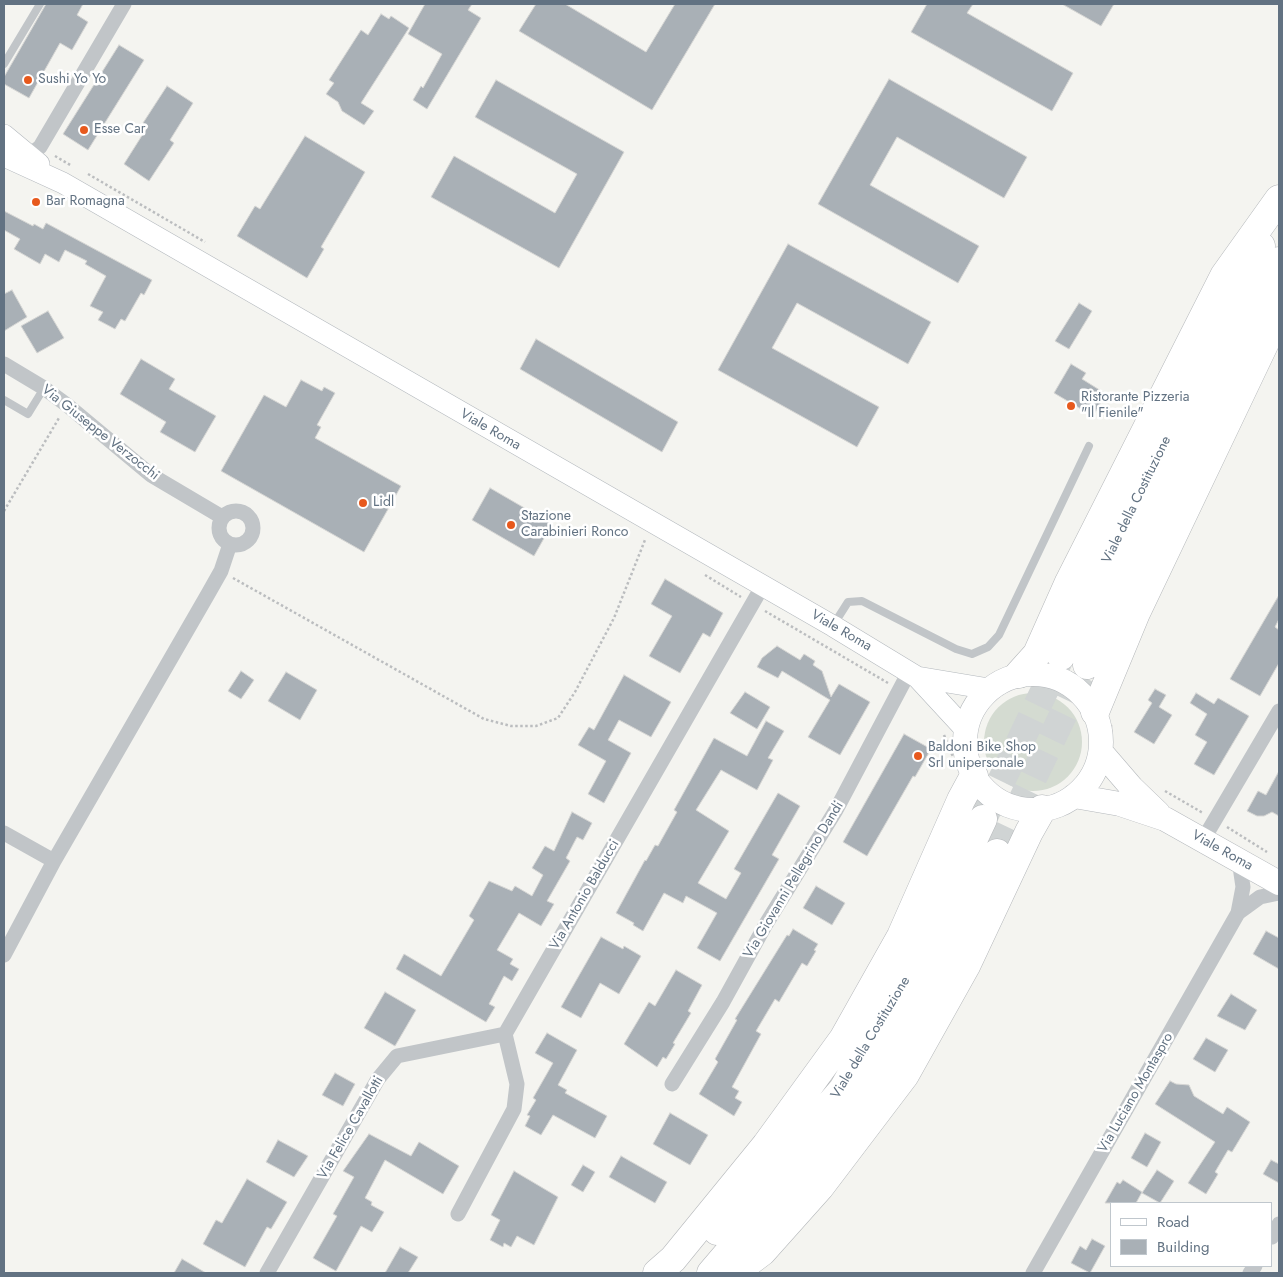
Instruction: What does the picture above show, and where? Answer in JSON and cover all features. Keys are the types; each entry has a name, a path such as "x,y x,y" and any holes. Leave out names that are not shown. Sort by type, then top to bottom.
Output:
{"highway":[{"path":"1019,674 1038,654 1069,582 1224,276 1279,199"},
{"name":"Viale della Costituzione","path":"1061,656 1279,209"},
{"name":"Viale della Costituzione","path":"1087,665 1279,261"},
{"path":"1103,716 1136,613 1272,328 1279,301"},
{"path":"656,1273 673,1259 766,1146 844,1039 901,936 961,800 966,773"},
{"path":"734,1273 762,1252 820,1187 905,1075 966,966 1029,832 1042,810"},
{"name":"Viale della Costituzione","path":"677,1273 761,1185 843,1089 913,968 983,820"},
{"name":"Viale della Costituzione","path":"711,1273 845,1116 920,1002 997,853"}],"main road":[{"name":"Viale Roma","path":"4,135 63,183"},
{"name":"Viale Roma","path":"4,156 63,183 757,595 833,626 909,680 954,731"},
{"path":"1019,674 1042,674 1063,680 1082,694 1103,716 1101,731 1106,745 1087,784 1074,796 1059,805 1042,810 1022,810 1003,803 986,792 966,773 967,761 964,745 954,731 989,689 1003,680 1019,674"},
{"name":"Viale Roma","path":"909,680 989,689"},
{"name":"Viale Roma","path":"1106,745 1132,788 1165,820"},
{"name":"Viale Roma","path":"1074,796 1120,804 1165,820 1275,877"}],"street":[{"path":"29,155 40,147 124,4"},
{"name":"Via Giuseppe Verzocchi","path":"4,364 44,388 150,476 222,517"},
{"path":"237,510 247,514 253,523 250,538 241,545 230,544 219,532 222,517 231,511 237,510"},
{"path":"4,955 54,861 221,571 230,544"},
{"name":"Via Antonio Balducci","path":"505,1034 757,595"},
{"name":"Via Giovanni Pellegrino Dandi","path":"672,1084 723,1002 766,924 836,810 909,680"},
{"path":"1203,840 1279,711"},
{"path":"4,833 54,861"},
{"name":"Via Luciano Montaspro","path":"1040,1271 1238,913 1243,887 1239,860"},
{"name":"Via Luciano Montaspro","path":"1238,913 1260,897 1275,877"},
{"path":"458,1214 514,1109 517,1084 505,1034"},
{"name":"Via Felice Cavallotti","path":"267,1273 378,1079 397,1056 505,1034"},
{"path":"1273,1235 1279,1224"}],"lane":[{"path":"4,64 40,4"},
{"path":"4,400 28,414 44,388"},
{"path":"833,626 848,602 862,601 956,649 972,654 988,647 999,635 1089,446"}],"path":[{"path":"4,511 66,405"},
{"path":"637,535 653,544"},
{"path":"221,571 484,719 511,726 536,726 558,718 575,692 614,618 645,540"},
{"path":"700,573 757,595 909,680"},
{"path":"1103,716 1106,745"},
{"path":"954,731 966,773"},
{"path":"1160,788 1215,820 1275,877"}],"shaded area":[{"path":"1023,693 1043,693 1052,696 1068,707 1079,723 1082,732 1082,752 1079,761 1068,777 1052,788 1043,791 1023,791 1006,783 992,769 984,752 984,732 992,715 1006,701"}],"building":[{"path":"46,4 83,4 77,15 88,22 72,50 60,43 29,98 4,84 4,77"},
{"path":"425,4 472,4 468,10 481,18 427,109 413,100 421,86 423,88 442,54 408,34"},
{"path":"536,4 565,4 646,52 675,4 715,4 652,110 519,31"},
{"path":"927,4 973,4 967,13 1073,73 1052,111 911,32"},
{"path":"1062,4 1114,4 1101,26"},
{"path":"381,14 389,19 391,16 409,28 361,103 374,111 364,125 342,111 338,102 326,94 334,83 329,80 361,30 368,35"},
{"path":"119,45 144,60 88,150 63,134"},
{"path":"889,79 1027,157 1004,198 897,137 870,185 979,246 958,283 818,204"},
{"path":"496,80 624,152 559,268 431,197 454,156 555,213 577,174 475,117"},
{"path":"167,86 193,103 170,140 174,143 149,181 124,164 148,126 143,123"},
{"path":"305,136 365,172 321,247 324,249 307,278 237,236 255,206 260,209"},
{"path":"4,211 43,229 46,223 152,280 144,295 141,293 125,321 121,319 115,329 98,320 103,312 90,306 106,276 85,264 87,261 65,250 59,262 45,254 40,264 14,249 20,239 4,230"},
{"path":"788,244 931,322 908,364 797,303 772,348 879,407 857,447 718,370"},
{"path":"12,290 27,317 4,331 4,294"},
{"path":"1079,303 1092,311 1069,349 1055,341"},
{"path":"48,311 64,338 37,353 21,326"},
{"path":"536,339 678,422 662,452 520,369"},
{"path":"141,359 175,379 169,389 216,416 195,452 160,432 166,422 120,394"},
{"path":"1071,364 1086,373 1082,379 1106,394 1093,416 1054,393"},
{"path":"301,380 322,391 324,387 335,393 317,425 321,427 315,438 401,486 364,552 221,471 264,395 286,407"},
{"path":"490,488 552,524 534,556 472,520"},
{"path":"665,579 723,613 710,637 703,633 680,673 649,656 672,616 651,604"},
{"path":"1279,595 1279,619 1275,627 1279,630 1279,663 1260,696 1230,679"},
{"path":"777,646 800,660 804,654 815,661 813,665 822,671 831,697 839,684 870,702 840,755 808,737 830,700 782,671 778,678 757,667 762,658"},
{"path":"241,671 254,680 241,699 228,691"},
{"path":"286,672 317,690 300,720 268,701"},
{"path":"624,675 671,702 651,737 619,720 608,740 631,753 604,803 588,794 606,761 578,745 589,727 594,730"},
{"path":"1155,689 1166,695 1159,707 1172,715 1154,744 1134,732 1152,703 1148,700"},
{"path":"745,692 770,707 757,729 730,713"},
{"path":"1196,693 1214,704 1218,698 1249,716 1214,775 1194,764 1207,742 1195,735 1207,714 1190,703"},
{"path":"766,721 784,731 768,758 773,760 757,790 721,770 696,810 729,831 698,883 726,899 741,873 734,869 778,793 800,806 772,855 779,859 720,961 697,948 717,913 686,896 683,903 664,893 643,931 633,925 634,923 616,913 645,860 655,845 658,846 677,812 674,810 714,738 747,756"},
{"path":"904,734 931,749 915,777 913,776 867,856 843,842"},
{"path":"1279,771 1279,816 1272,812 1264,816 1257,816 1247,811 1258,791 1266,795"},
{"path":"572,812 592,823 583,840 577,837 566,858 570,861 547,901 554,904 541,926 519,913 497,950 513,959 510,964 519,969 512,981 504,976 489,1004 495,1007 486,1022 396,969 404,954 441,976 474,920 469,916 489,881 512,891 515,886 532,896 543,875 532,868 545,846 554,851"},
{"path":"816,886 845,903 832,925 803,908"},
{"path":"793,929 818,944 814,950 816,951 807,966 802,963 779,1002 775,999 756,1031 761,1034 732,1087 739,1091 735,1098 742,1102 734,1116 699,1094 718,1062 715,1059 737,1020 735,1019 787,935 789,936"},
{"path":"1266,931 1279,938 1279,969 1253,954"},
{"path":"601,937 623,949 624,946 641,956 619,994 600,983 581,1018 561,1007"},
{"path":"676,970 702,985 688,1011 691,1013 673,1043 675,1044 666,1059 663,1057 657,1067 624,1044 649,1002 655,1006"},
{"path":"385,992 416,1010 395,1046 364,1028"},
{"path":"1231,994 1257,1010 1245,1030 1217,1016"},
{"path":"547,1033 577,1050 558,1085 567,1090 565,1093 607,1116 595,1138 553,1115 541,1135 525,1126 530,1116 527,1115 536,1100 533,1098 553,1063 535,1053"},
{"path":"1206,1038 1228,1050 1215,1072 1193,1059"},
{"path":"335,1073 355,1084 343,1106 322,1095"},
{"path":"1170,1081 1176,1084 1189,1085 1194,1096 1223,1114 1227,1107 1250,1122 1232,1152 1228,1150 1215,1172 1218,1174 1206,1194 1188,1183 1215,1142 1155,1104"},
{"path":"670,1113 708,1135 690,1165 653,1144"},
{"path":"1145,1133 1161,1142 1147,1167 1131,1158"},
{"path":"369,1134 411,1156 419,1142 459,1166 443,1194 385,1160 365,1198 372,1202 371,1205 384,1212 372,1232 361,1226 336,1271 313,1258 337,1216 333,1214 354,1177 343,1171"},
{"path":"278,1140 308,1156 294,1177 266,1162"},
{"path":"621,1156 667,1182 655,1203 609,1177"},
{"path":"1271,1160 1279,1164 1279,1183 1263,1174"},
{"path":"583,1165 595,1172 583,1192 571,1185"},
{"path":"1157,1170 1174,1181 1161,1202 1142,1193"},
{"path":"514,1171 558,1197 534,1245 517,1236 511,1247 504,1243 503,1247 490,1240 500,1220 491,1215"},
{"path":"247,1179 287,1202 271,1229 267,1227 245,1267 203,1244 216,1220 222,1223"},
{"path":"1123,1180 1142,1192 1137,1202 1105,1203 1117,1182 1120,1184"},
{"path":"1092,1239 1105,1246 1090,1273 1071,1263 1080,1246 1086,1250"},
{"path":"400,1247 418,1257 408,1273 385,1273"},
{"path":"182,1259 206,1273 174,1273"}],"tunnel":[{"path":"983,819 1061,656"},
{"path":"997,853 1087,665"}],"place":[{"name":"Sushi Yo Yo","path":"28,80"},
{"name":"Esse Car","path":"84,130"},
{"name":"Bar Romagna","path":"36,202"},
{"name":"Ristorante Pizzeria \"Il Fienile\"","path":"1071,406"},
{"name":"Lidl","path":"363,503"},
{"name":"Stazione Carabinieri Ronco","path":"511,525"},
{"name":"Baldoni Bike Shop Srl unipersonale","path":"918,756"}]}
